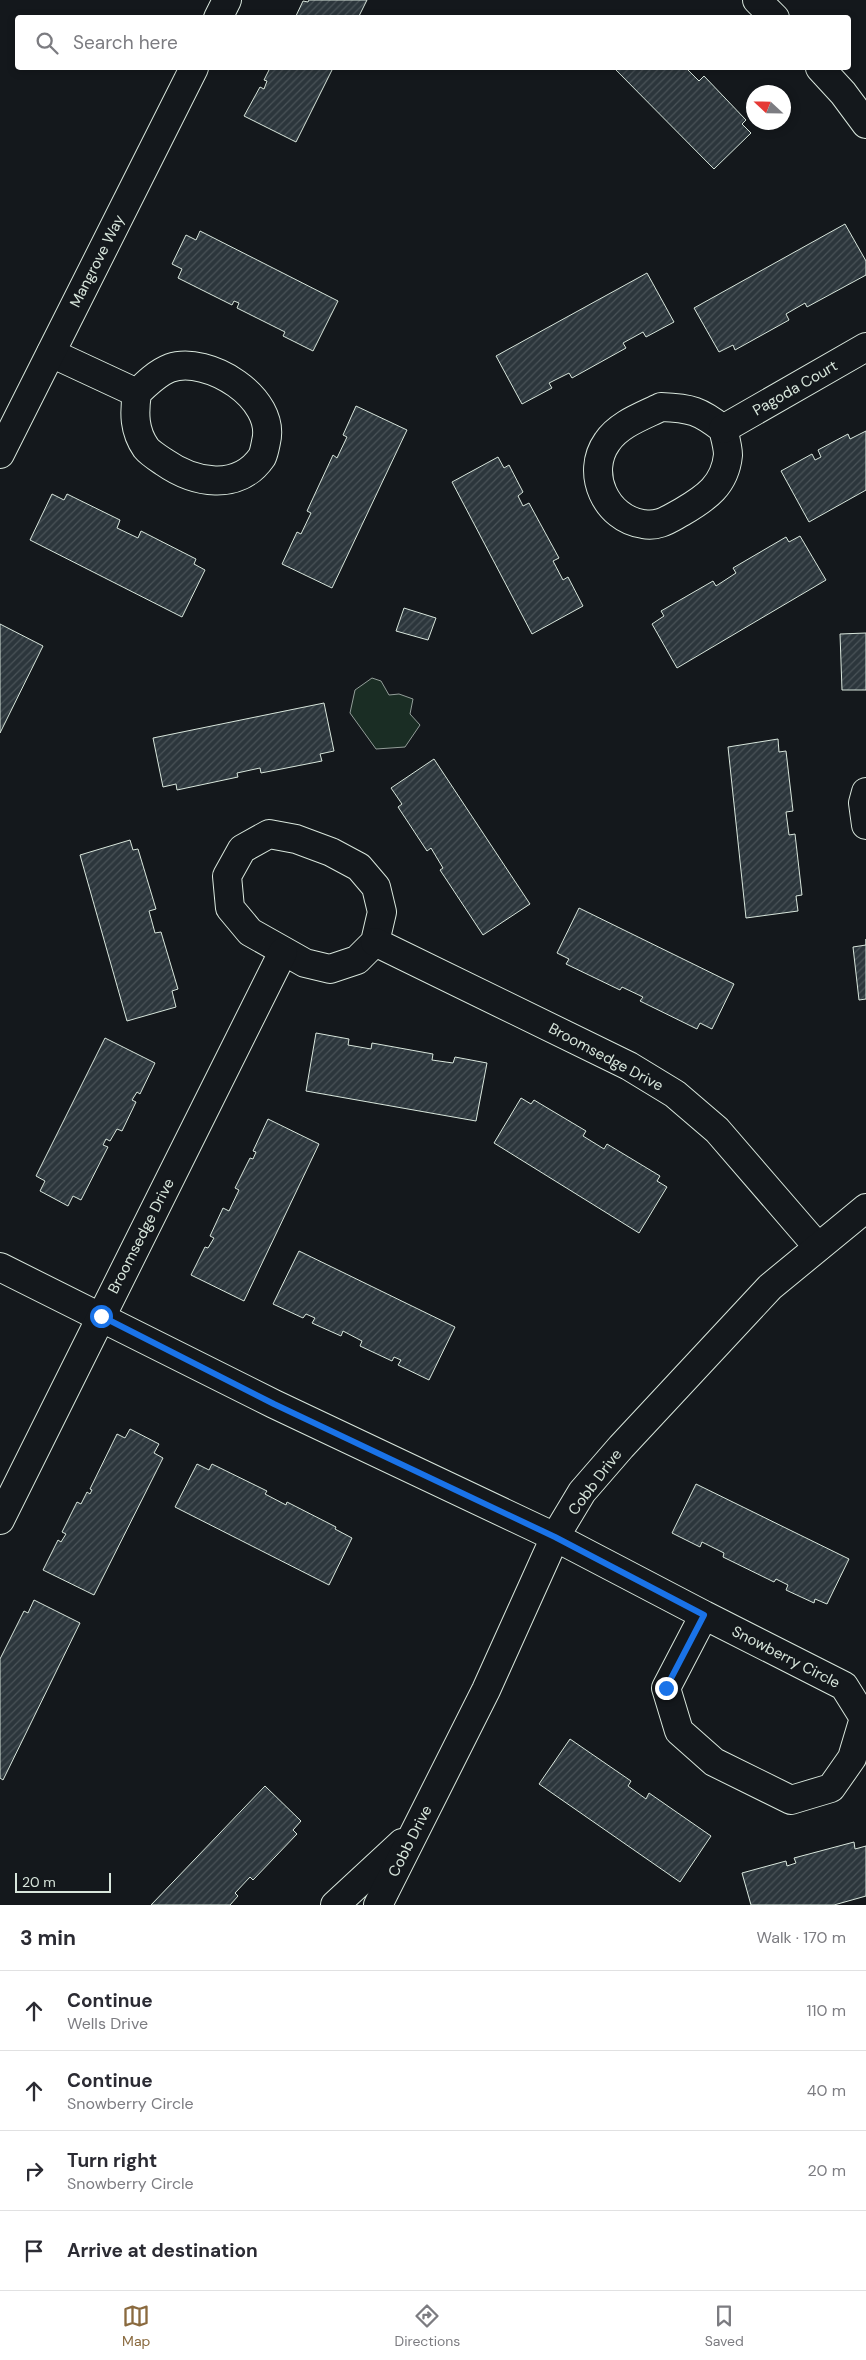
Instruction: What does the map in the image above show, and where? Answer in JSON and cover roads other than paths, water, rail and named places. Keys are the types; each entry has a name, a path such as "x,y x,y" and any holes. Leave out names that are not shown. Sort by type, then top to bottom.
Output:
{"street":[{"path":"220,15 227,0"},
{"path":"757,0 772,15"},
{"name":"Mangrove Way","path":"0,454 193,70"},
{"path":"822,70 866,124"},
{"name":"Pagoda Court","path":"723,429 866,347"},
{"path":"51,353 137,393"},
{"path":"188,365 221,374 252,397 264,415 268,434 263,456 246,472 226,481 204,481 176,470 147,449 138,432 134,413 137,393 152,379 169,368 188,365"},
{"path":"661,407 685,407 706,415 723,429 728,455 721,480 706,498 660,524 642,524 623,516 607,503 599,483 599,460 607,442 624,426 661,407"},
{"path":"866,792 863,803 866,825"},
{"path":"269,834 296,839 331,852 359,867 376,886 382,912 375,942 357,960 330,969 305,963 283,952 250,932 230,908 228,876 242,849 269,834"},
{"name":"Broomsedge Drive","path":"375,942 629,1066 675,1094 717,1130 818,1247"},
{"name":"Broomsedge Drive","path":"0,1520 283,952"},
{"name":"Cobb Drive","path":"378,1905 486,1690 555,1537 582,1492 621,1447 770,1287 866,1208"},
{"name":"Snowberry Circle","path":"0,1267 274,1404 555,1537 844,1686 864,1718 852,1758 831,1788 791,1800 714,1762 679,1731 666,1688 704,1615"},
{"path":"336,1905 416,1830"}]}
